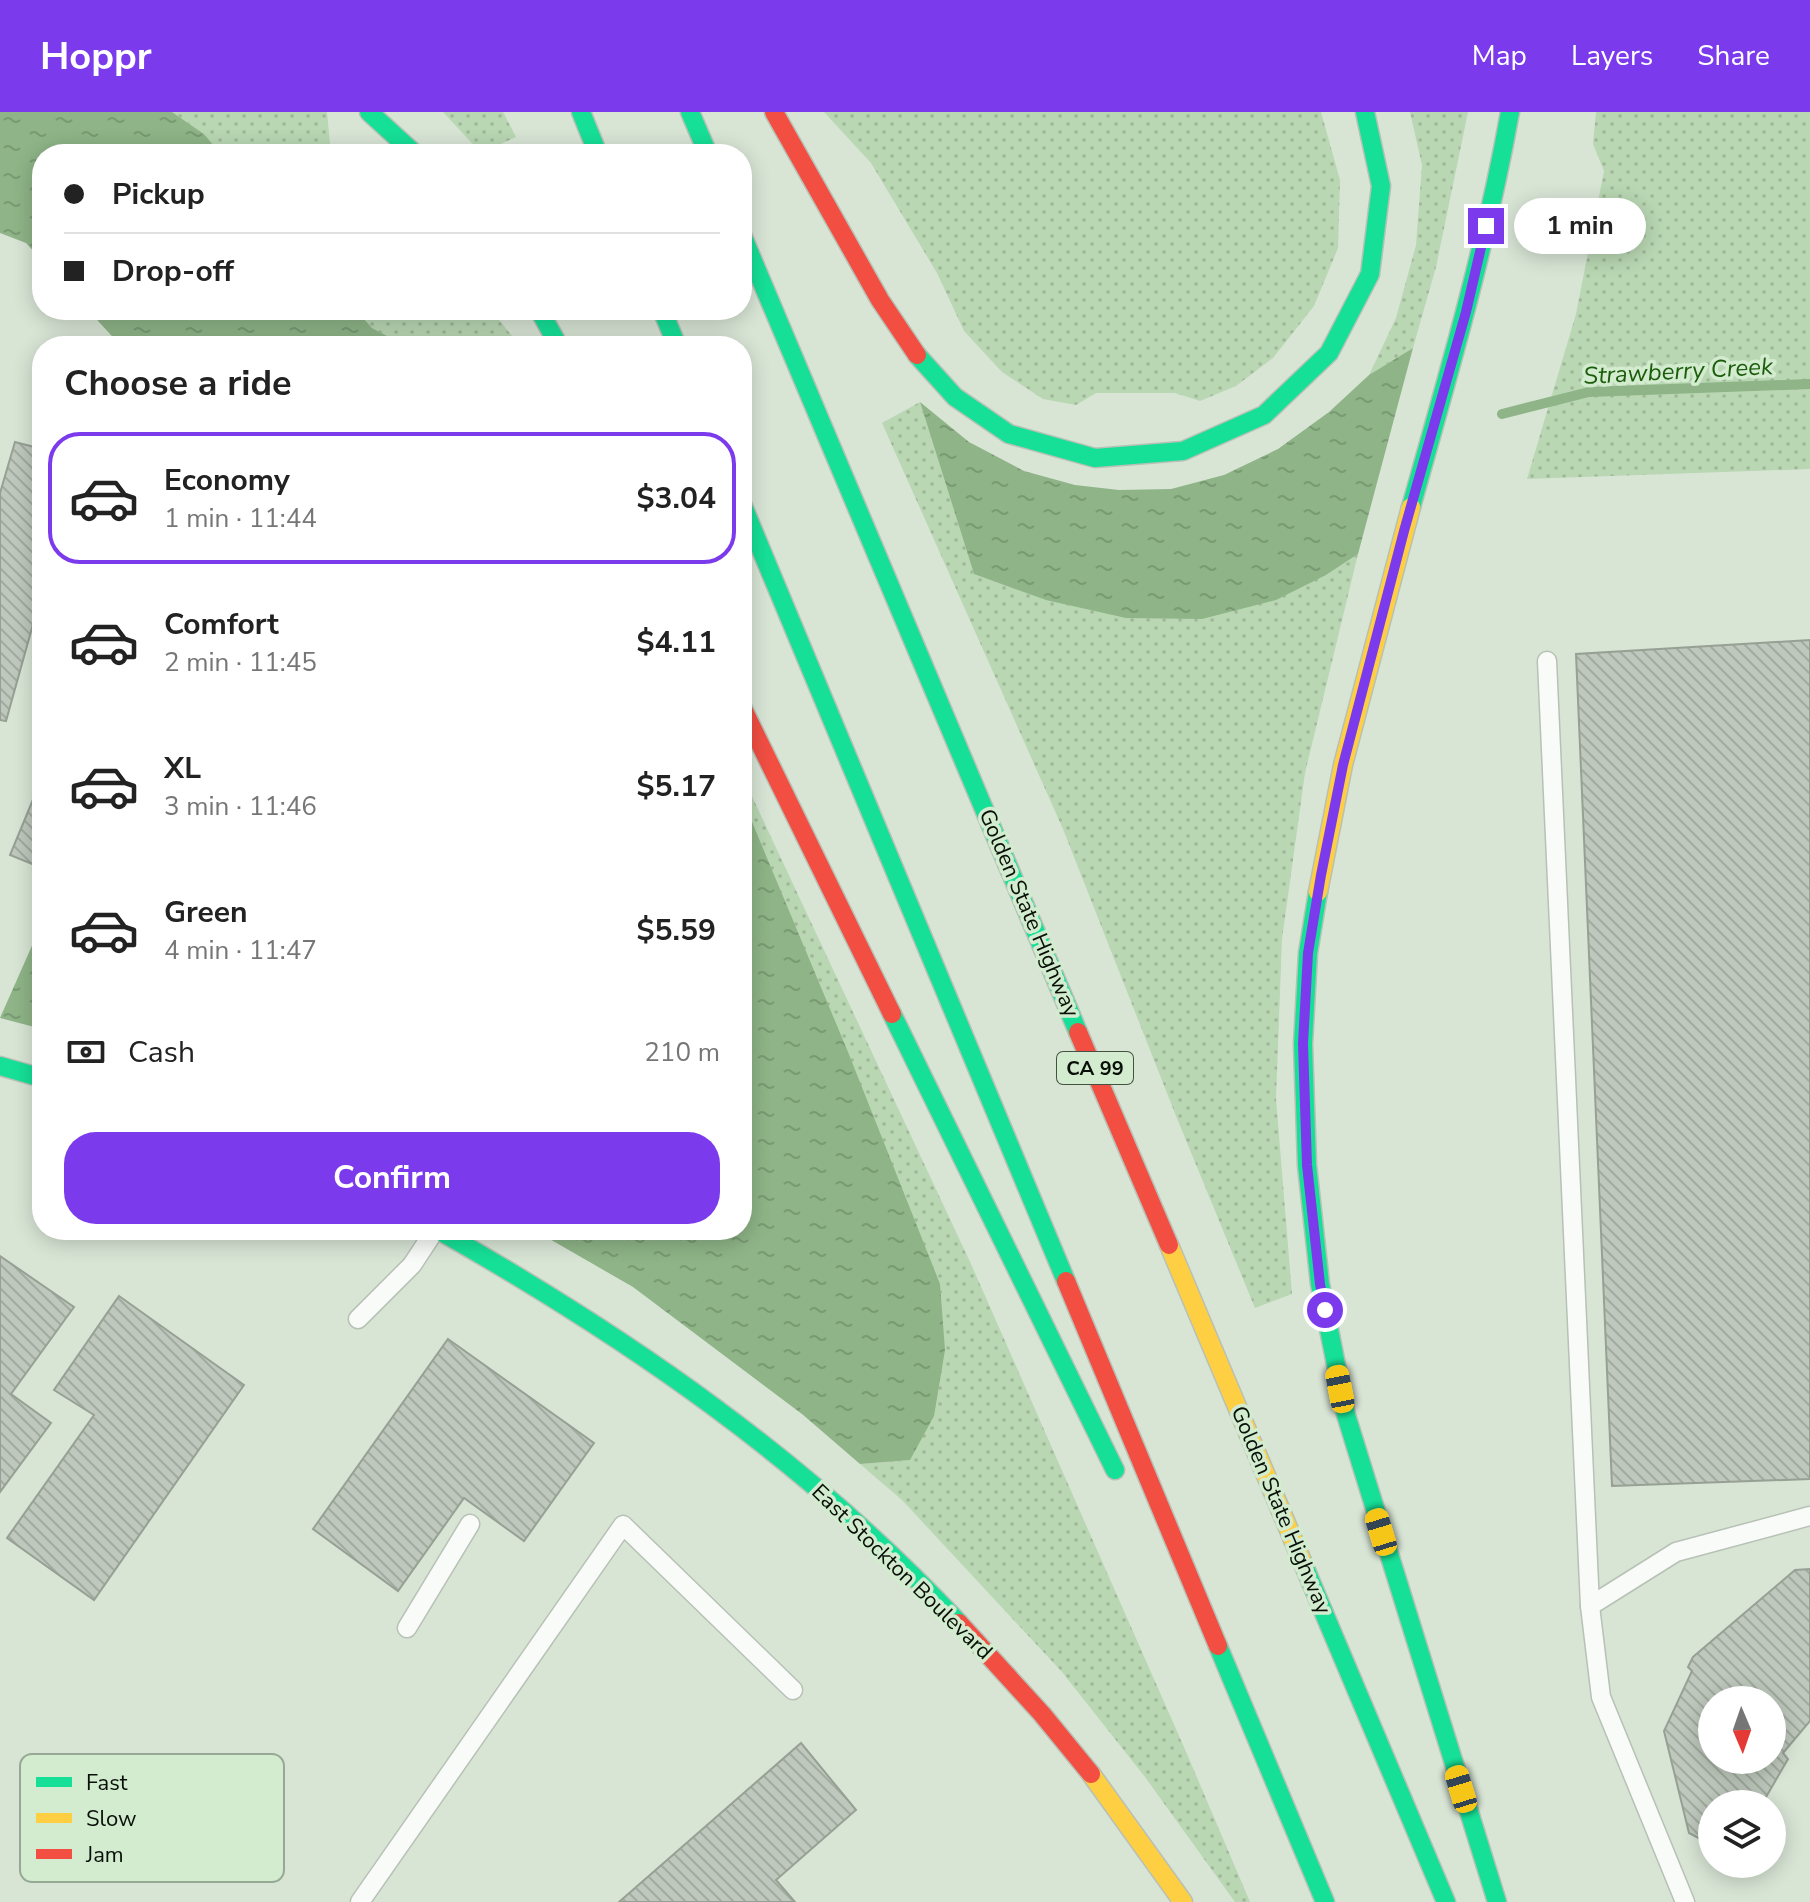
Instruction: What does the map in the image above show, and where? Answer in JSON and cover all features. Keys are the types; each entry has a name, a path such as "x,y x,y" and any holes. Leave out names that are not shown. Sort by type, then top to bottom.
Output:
{"main road":[{"path":"369,112 404,144"},
{"path":"581,112 594,144"},
{"path":"690,112 704,144"},
{"path":"774,112 880,300 917,355 955,397 1009,434 1095,458 1183,451 1251,421 1264,415 1329,353 1370,274 1381,186 1365,112"},
{"path":"1497,1902 1346,1415 1320,1284 1307,1165 1303,1044 1308,953 1343,765 1404,531 1466,312 1500,169 1510,112"},
{"name":"Golden State Highway","path":"752,259 1446,1902"},
{"path":"752,528 1325,1902"},
{"path":"752,727 1120,1479"},
{"path":"0,1066 32,1075"},
{"name":"East Stockton Boulevard","path":"455,1240 584,1316 683,1384 767,1447 851,1517 939,1602 1029,1700 1083,1764 1183,1902"},
{"path":"1183,1607 1316,1879"}],"lane":[{"path":"1547,661 1590,1606 1601,1697 1685,1902"},
{"path":"358,1319 412,1265 430,1240"},
{"path":"1590,1606 1676,1552 1810,1516"},
{"path":"407,1628 470,1524"},
{"path":"360,1902 623,1525 793,1690"}],"shaded area":[{"path":"172,112 327,112 330,144 212,144 204,134"},
{"path":"443,112 503,112 516,137 501,144 473,144"},
{"path":"824,112 1321,112 1340,180 1338,248 1314,306 1273,358 1236,386 1200,401 1175,393 1096,393 1076,405 1043,399 1002,372 964,331 937,273 871,163"},
{"path":"1410,112 1468,112 1436,267 1413,348 1369,375 1396,318 1416,245 1422,165"},
{"path":"1596,112 1810,112 1810,469 1527,479 1576,314 1604,171 1593,144"},
{"path":"365,320 499,320 512,336 387,336"},
{"path":"920,402 974,574 1326,575 1358,554 1305,773 1282,939 1276,1099 1292,1294 1255,1308 1063,829 882,423"},
{"path":"752,796 971,1264 1250,1902 1235,1902 1145,1777 1062,1672 902,1500 860,1464 910,1460 752,825"}],"water":[{"path":"0,112 172,112 204,134 212,144 32,144 32,249 26,243 0,233"},
{"path":"97,320 365,320 387,336 112,336"},
{"path":"1413,348 1358,554 1326,575 1276,600 1202,619 1126,618 1046,600 974,574 920,402 969,442 1024,471 1075,485 1119,490 1171,489 1224,475 1278,449 1329,412 1369,375"},
{"path":"752,822 940,1284 945,1350 934,1416 910,1460 860,1464 802,1414 633,1287 551,1240 752,1240"},
{"path":"32,946 32,1026 0,1018"}],"building":[{"path":"15,442 32,446 32,628 6,721 0,720 0,493"},
{"path":"1810,640 1810,1479 1612,1486 1576,654"},
{"path":"32,802 32,864 10,855"},
{"path":"0,1256 74,1307 11,1394 51,1423 0,1492"},
{"path":"119,1296 244,1385 94,1600 7,1538 94,1415 54,1390"},
{"path":"448,1339 594,1443 524,1541 464,1498 398,1591 313,1529"},
{"path":"1810,1569 1810,1721 1786,1749 1786,1686 1698,1686 1698,1774 1779,1774 1770,1790 1698,1790 1698,1838 1689,1833 1664,1731 1692,1671 1688,1667 1693,1657 1795,1570"},
{"path":"801,1743 856,1810 776,1880 795,1902 619,1902"}],"waterway":[{"name":"Strawberry Creek","path":"1502,414 1589,392 1810,384"}],"traffic: fast":[{"path":"369,112 404,144"},
{"path":"581,112 594,144"},
{"path":"690,112 704,144"},
{"path":"917,355 955,397 1009,434 1095,458 1183,451 1264,415 1329,353 1370,274 1381,186 1365,112"},
{"path":"1411,507 1478,261 1510,112"},
{"path":"752,259 1078,1032"},
{"path":"545,320 553,336"},
{"path":"666,320 673,336"},
{"path":"752,528 1066,1281"},
{"path":"1318,892 1308,953 1303,1044 1307,1165 1320,1284 1346,1415 1497,1902"},
{"path":"892,1014 1115,1470"},
{"path":"0,1066 32,1075"},
{"path":"455,1240 579,1315 714,1407 840,1509 901,1564 959,1623"},
{"path":"1302,1561 1446,1902"},
{"path":"1218,1646 1325,1902"}],"traffic: slow":[{"path":"1318,892 1343,765 1411,507"},
{"path":"1169,1245 1302,1561"},
{"path":"1091,1774 1183,1902"}],"traffic: jam":[{"path":"774,112 880,300 917,355"},
{"path":"752,727 892,1014"},
{"path":"1078,1032 1169,1245"},
{"path":"1066,1281 1218,1646"},
{"path":"959,1623 1042,1714 1091,1774"}],"route":[{"path":"1325,1310 1307,1165 1303,1044 1308,953 1343,765 1404,531 1466,312 1486,226"}]}
